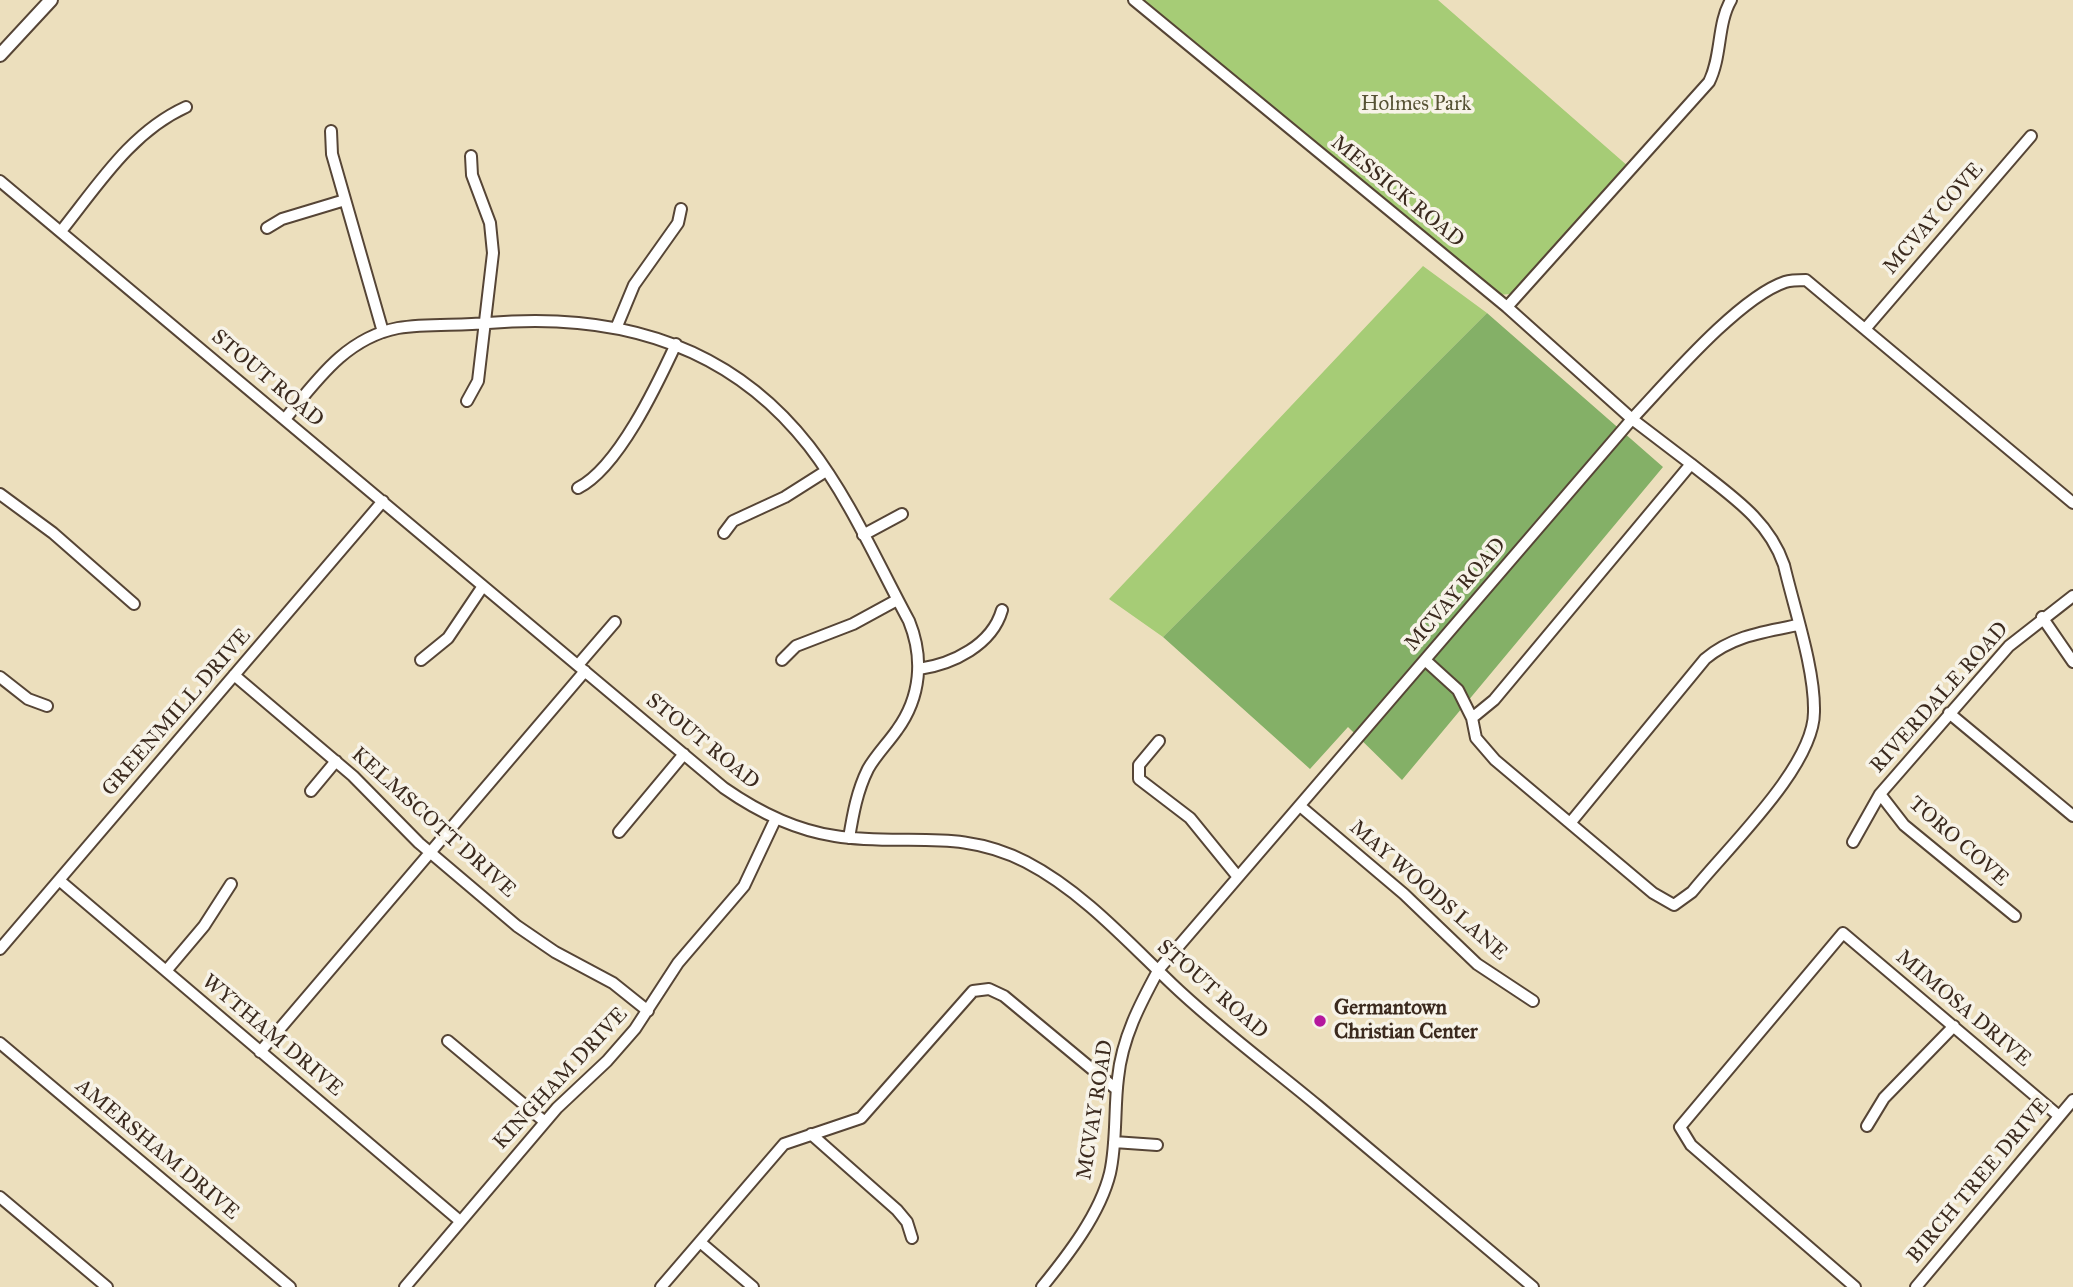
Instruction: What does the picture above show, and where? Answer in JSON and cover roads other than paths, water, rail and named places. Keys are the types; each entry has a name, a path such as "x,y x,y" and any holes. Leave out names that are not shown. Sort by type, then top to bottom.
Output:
{"main road":[{"path":"0,55 51,0"}],"street":[{"name":"MESSICK ROAD","path":"1133,0 1507,307 1632,419 1765,525 1780,555 1812,688 1815,715 1795,769 1692,892 1674,905 1653,893 1570,822"},
{"path":"1507,307 1709,82 1716,66 1725,11 1731,0"},
{"path":"62,230 137,139 160,121 186,107"},
{"path":"331,131 332,154 383,332"},
{"name":"MCVAY COVE","path":"1866,328 2031,136"},
{"path":"467,401 478,381 492,239 486,206 472,175 471,156"},
{"name":"STOUT ROAD","path":"0,181 62,230 740,799 776,818 818,833 849,838 952,839 1012,855 1061,885 1232,1035 1533,1287"},
{"path":"267,228 282,219 345,200"},
{"path":"617,326 634,285 678,223 681,209"},
{"name":"MCVAY ROAD","path":"1042,1287 1067,1254 1100,1200 1109,1175 1114,1142 1116,1090 1128,1032 1159,969 1632,419 1710,337 1754,301 1785,282 1806,280 2073,503"},
{"path":"285,419 339,356 383,332 411,327 545,319 617,326 676,344 726,371 767,401 797,432 826,471 914,632 919,670 908,712 863,780 849,838"},
{"path":"578,488 594,478 636,420 676,344"},
{"path":"1472,718 1494,700 1691,464"},
{"path":"724,533 733,521 785,497 826,471"},
{"path":"0,494 53,533 134,604"},
{"name":"GREENMILL DRIVE","path":"0,949 383,501"},
{"path":"863,535 902,514"},
{"path":"421,660 448,638 483,586"},
{"name":"RIVERDALE ROAD","path":"1853,842 1880,794 2008,646 2042,617 2073,596"},
{"path":"782,660 796,646 853,624 897,600"},
{"path":"919,670 941,664 984,640 996,627 1002,610"},
{"path":"2042,617 2073,662"},
{"path":"260,1052 582,668 615,622"},
{"path":"1425,660 1458,690 1472,718 1476,738 1494,760 1570,822 1705,659 1723,644 1745,636 1798,625"},
{"name":"KELMSCOTT DRIVE","path":"234,675 336,761 430,852 542,945 613,983 648,1011"},
{"path":"0,677 28,699 47,706"},
{"path":"1949,713 2073,816"},
{"path":"1159,741 1139,765 1139,779 1190,818 1238,877"},
{"path":"619,832 684,754"},
{"path":"311,791 336,761"},
{"name":"TORO COVE","path":"1880,794 1904,825 2015,916"},
{"name":"MAY WOODS LANE","path":"1300,806 1404,894 1477,964 1533,1000"},
{"name":"KINGHAM DRIVE","path":"405,1287 545,1122 607,1061 648,1011 678,963 744,886 776,818"},
{"name":"WYTHAM DRIVE","path":"59,880 460,1221"},
{"path":"166,971 204,926 231,884"},
{"name":"MIMOSA DRIVE","path":"1855,1287 1691,1146 1680,1127 1843,933 2059,1116"},
{"path":"661,1287 784,1144 861,1118 968,996 981,989 1004,996 1116,1090"},
{"path":"1867,1126 1884,1098 1954,1026"},
{"path":"448,1041 545,1122"},
{"name":"AMERSHAM DRIVE","path":"0,1043 290,1287"},
{"name":"BIRCH TREE DRIVE","path":"1916,1287 2073,1100"},
{"path":"811,1134 897,1210 907,1222 912,1238"},
{"path":"1114,1142 1157,1144"},
{"path":"0,1197 107,1287"},
{"path":"700,1242 753,1287"}],"place":[{"name":"Germantown Christian Center","path":"1320,1021"}],"park label":[{"name":"Holmes Park","path":"1416,105"}]}
